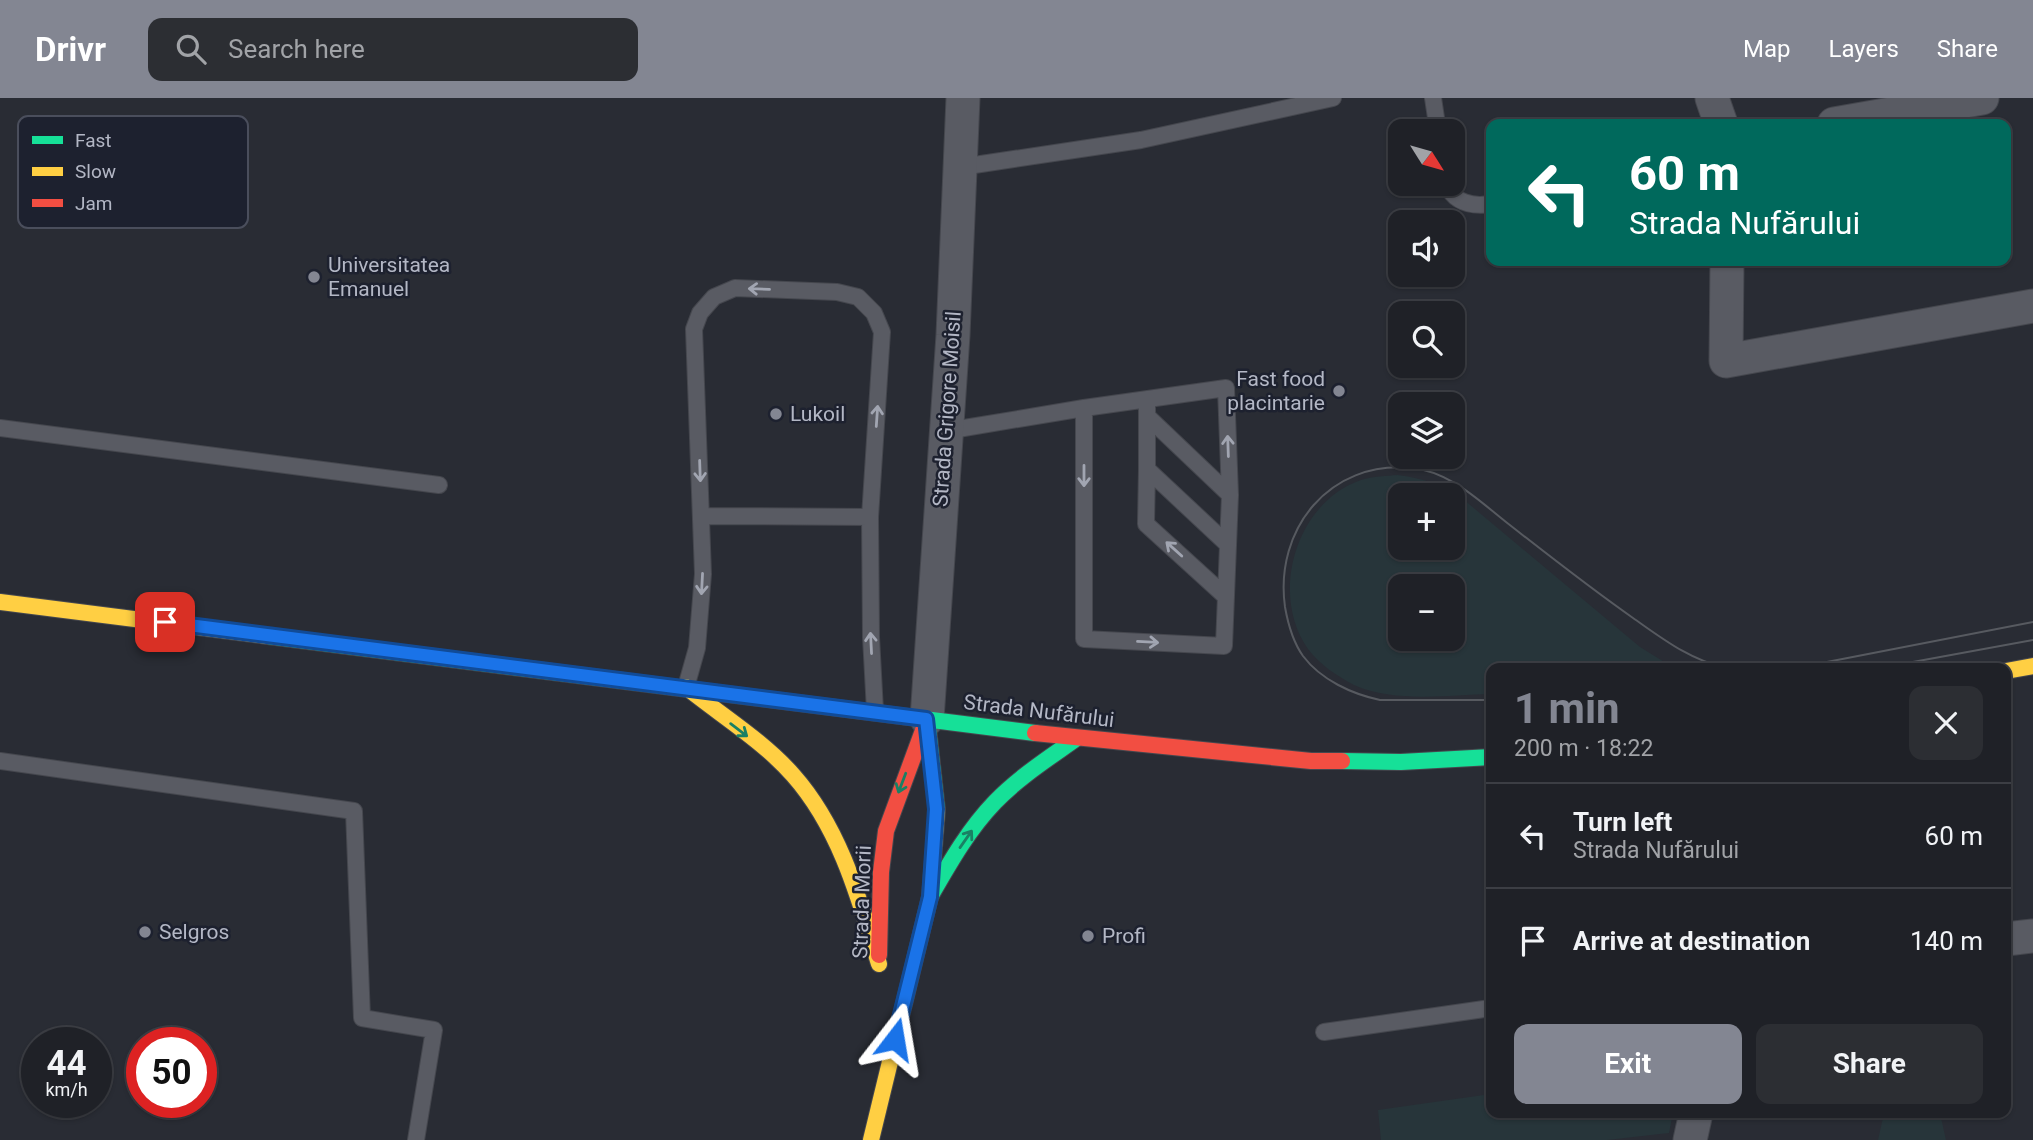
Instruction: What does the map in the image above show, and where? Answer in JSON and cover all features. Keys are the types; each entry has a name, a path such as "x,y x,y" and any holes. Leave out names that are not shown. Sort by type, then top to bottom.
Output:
{"main road":[{"name":"Strada Nufărului","path":"0,602 1077,738 1311,761 1401,762 1486,757"},
{"path":"2011,670 2033,666"},
{"name":"Strada Morii","path":"686,687 762,747 792,774 809,795 822,814 844,862 865,917 880,970 881,872 886,831 926,719"},
{"path":"871,1140 930,897 936,809 926,719"},
{"path":"930,897 958,850 1004,792 1077,738"},
{"path":"887,1001 895,1039"}],"street":[{"name":"Strada Grigore Moisil","path":"926,719 946,431 963,98"},
{"path":"1712,98 1719,119"},
{"path":"1862,119 1982,98"},
{"path":"1727,266 1726,362 2033,306"},
{"path":"2011,938 2033,936"},
{"path":"1689,1140 1695,1118"}],"lane":[{"path":"961,167 1141,140 1333,98"},
{"path":"1433,98 1436,119"},
{"path":"1454,196 1475,206 1486,205"},
{"path":"686,687 697,648 700,615 702,516 694,329 700,313 714,297 735,288 837,292 858,297 874,313 882,332 870,517 875,711"},
{"path":"946,431 1084,408 1226,388 1230,495 1224,646 1084,639 1084,408"},
{"path":"1147,399 1146,524 1224,595"},
{"path":"1148,417 1230,495"},
{"path":"0,428 439,485"},
{"path":"1147,469 1226,543"},
{"path":"702,516 870,517"},
{"path":"0,761 354,811 362,1018 434,1030 416,1140"},
{"path":"1324,1032 1486,1009"}],"shaded area":[{"path":"1398,475 1432,483 1388,483 1388,560 1465,560 1465,501 1640,647 1666,663 1486,663 1486,694 1439,696 1404,696 1370,691 1335,674 1308,649 1296,627 1290,577 1305,529 1320,508 1338,491 1361,480"},
{"path":"1486,1095 1486,1118 1672,1118 1669,1133 1607,1140 1381,1140 1378,1110"},
{"path":"1883,1118 1941,1118 1946,1140 1878,1140"}],"tram line":[{"path":"1486,700 1380,700 1338,685 1310,665 1303,656 1291,633 1285,607 1284,578 1289,551 1299,527 1314,505 1333,488 1356,475 1382,468 1411,468 1438,475 1474,496 1585,583 1666,641 1710,663"},
{"path":"1822,663 2033,622"},
{"path":"1907,663 2033,640"}],"traffic: fast":[{"path":"268,636 1035,733"},
{"path":"927,719 937,810"},
{"path":"930,897 968,836 995,802 1024,776 1077,738"},
{"path":"1342,761 1401,762 1486,757"}],"traffic: slow":[{"path":"0,602 268,636"},
{"path":"2011,670 2033,666"},
{"path":"686,687 769,751 809,796 836,841 864,914 879,964"},
{"path":"871,1140 930,897 937,810"}],"traffic: jam":[{"path":"879,955 881,872 886,831 925,725"},
{"path":"1035,733 1311,761 1342,761"}],"place":[{"name":"Universitatea Emanuel","path":"314,277"},
{"name":"Fast food placintarie","path":"1339,391"},
{"name":"Lukoil","path":"776,414"},
{"name":"Selgros","path":"145,932"},
{"name":"Profi","path":"1088,936"}],"route":[{"path":"165,622 926,719 936,809 932,878 930,897 895,1039"}]}
